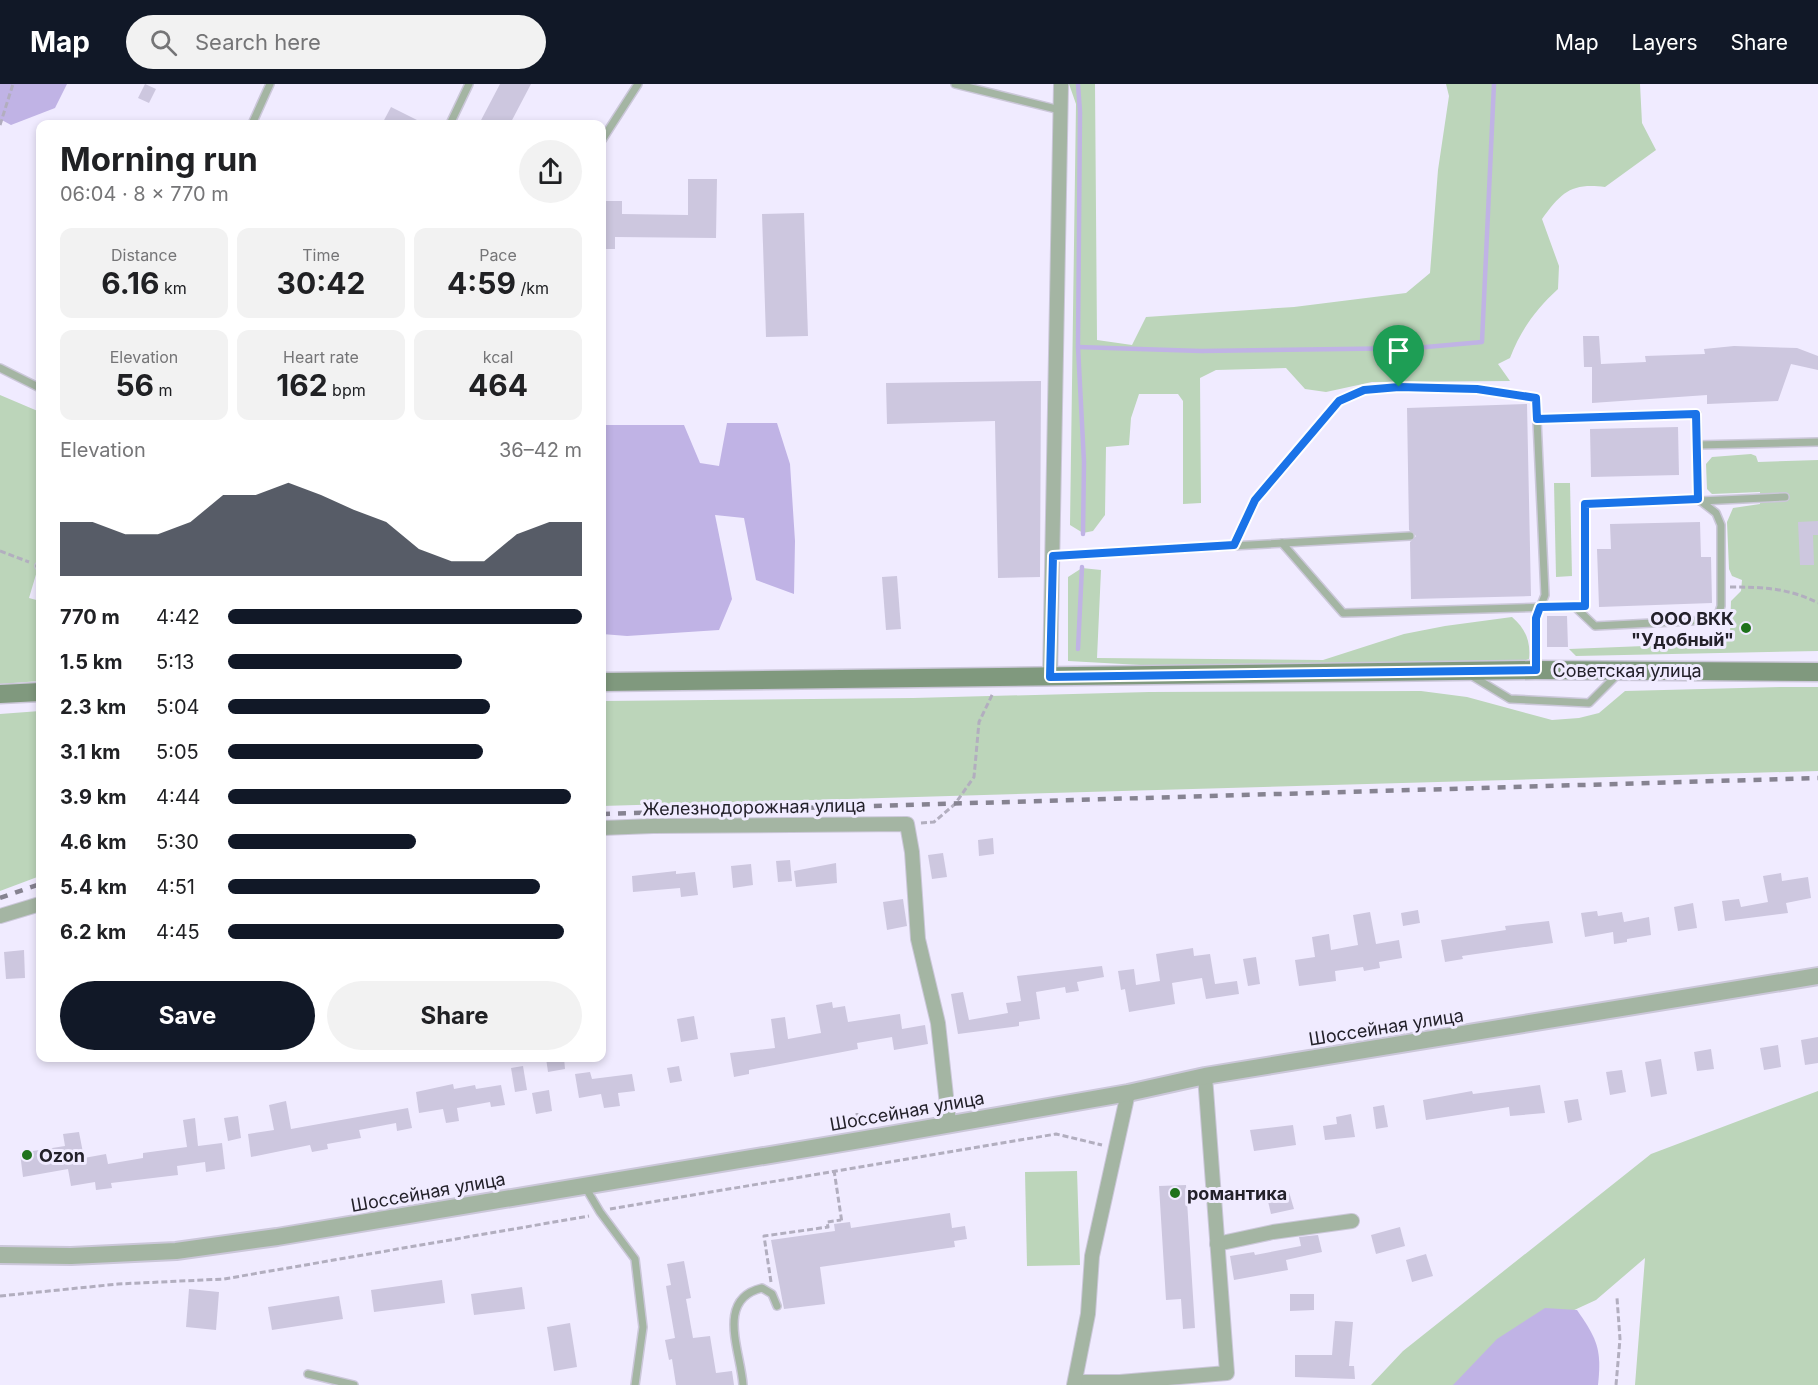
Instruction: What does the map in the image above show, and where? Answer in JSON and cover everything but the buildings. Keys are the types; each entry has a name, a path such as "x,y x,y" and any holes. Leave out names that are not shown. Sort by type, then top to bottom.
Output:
{"main road":[{"name":"Советская улица","path":"606,682 1536,670 1818,672"},
{"path":"0,694 36,692"}],"street":[{"path":"1050,677 1061,84"},
{"path":"907,824 912,852 918,939 938,1023 949,1123"},
{"name":"Железнодорожная улица","path":"606,828 907,824"},
{"path":"0,916 36,905"},
{"name":"Шоссейная улица","path":"0,1255 71,1256 176,1251 277,1238 1128,1093 1205,1076 1818,976"},
{"path":"1128,1093 1092,1256 1088,1314 1075,1384 1227,1373 1205,1076"},
{"path":"1217,1244 1273,1232 1352,1221"}],"lane":[{"path":"254,120 270,84"},
{"path":"452,120 469,84"},
{"path":"606,134 638,84"},
{"path":"955,84 1061,110"},
{"path":"0,368 36,386"},
{"path":"1234,545 1255,500 1339,401 1364,390 1399,387 1511,393 1536,398 1545,595 1536,618 1536,670"},
{"path":"1537,419 1696,414 1699,500"},
{"path":"1697,445 1818,442"},
{"path":"1282,543 1343,613 1585,606 1585,504 1785,497"},
{"path":"1574,606 1595,626 1701,623 1718,615 1722,587 1721,525 1716,513 1699,500"},
{"path":"1053,556 1410,537"},
{"path":"1465,672 1510,699 1589,703 1622,670"},
{"path":"584,1185 600,1212 634,1259 643,1327 635,1385"},
{"path":"742,1385 733,1332 736,1306 745,1295 762,1288 772,1294 777,1306"},
{"path":"308,1374 354,1385"}],"path":[{"path":"0,125 12,84"},
{"path":"0,551 36,564"},
{"path":"1722,587 1762,587 1797,592 1818,603"},
{"path":"907,824 934,822 955,804 974,777 979,722 999,677"},
{"path":"0,1296 118,1284 224,1279 834,1170 1056,1134 1116,1146"},
{"path":"772,1294 764,1236 828,1227 827,1222 842,1221 834,1170"},
{"path":"1616,1385 1620,1339 1617,1298"}],"green space":[{"path":"1069,84 1095,84 1097,340 1132,345 1146,317 1294,307 1406,293 1430,273 1438,170 1449,96 1446,84 1640,84 1642,123 1656,150 1605,187 1593,186 1568,191 1542,219 1559,266 1558,289 1530,321 1510,358 1498,364 1510,381 1372,382 1326,392 1305,389 1286,368 1216,370 1200,378 1201,503 1183,504 1183,401 1178,394 1139,394 1131,418 1129,445 1106,447 1105,515 1093,531 1083,533 1070,525 1076,104"},
{"path":"0,395 36,410 36,574 29,598 36,600 36,681 0,684"},
{"path":"1751,454 1756,456 1758,462 1818,460 1818,651 1576,656 1569,649 1720,643 1721,632 1730,632 1731,601 1741,591 1742,580 1732,576 1729,569 1727,522 1733,508 1760,504 1760,492 1712,494 1707,489 1706,464 1712,457"},
{"path":"1554,483 1570,483 1572,576 1556,577"},
{"path":"1082,568 1101,570 1097,658 1323,660 1404,634 1512,617 1526,635 1529,659 1515,664 1159,666 1068,661 1068,577"},
{"path":"1818,687 1818,771 606,806 606,701 913,698 1149,692 1421,691 1467,697 1552,720 1579,718 1599,713 1625,691"},
{"path":"36,711 36,878 0,891 0,714"},
{"path":"1818,1091 1818,1385 1635,1385 1645,1258 1596,1300 1533,1329 1468,1385 1371,1385 1403,1351 1651,1154"},
{"path":"1077,1171 1080,1265 1027,1266 1025,1172"}],"shaded area":[{"path":"0,84 67,84 55,108 11,125 0,119"},
{"path":"727,423 777,423 790,464 795,541 794,594 756,580 744,518 715,515 732,599 719,630 627,636 606,634 606,425 684,425 700,463 719,466"},
{"path":"1545,1308 1577,1310 1596,1345 1599,1362 1598,1385 1453,1385 1497,1339"}],"waterway":[{"path":"1078,84 1080,112 1078,347 1084,462 1083,534"},
{"path":"1078,347 1201,351 1415,348 1482,342 1494,84"},
{"path":"1078,649 1082,567"}],"railway":[{"path":"606,814 1818,778"},
{"path":"0,898 36,885"}],"place":[{"name":"ООО ВКК \"Удобный\"","path":"1746,628"},
{"name":"Ozon","path":"27,1155"},
{"name":"романтика","path":"1175,1193"}],"route":[{"path":"1399,387 1477,389 1536,398 1537,419 1696,414 1698,499 1585,504 1585,606 1540,607 1536,618 1536,670 1050,677 1053,556 1234,545 1255,500 1339,401 1364,390 1399,387"}]}
